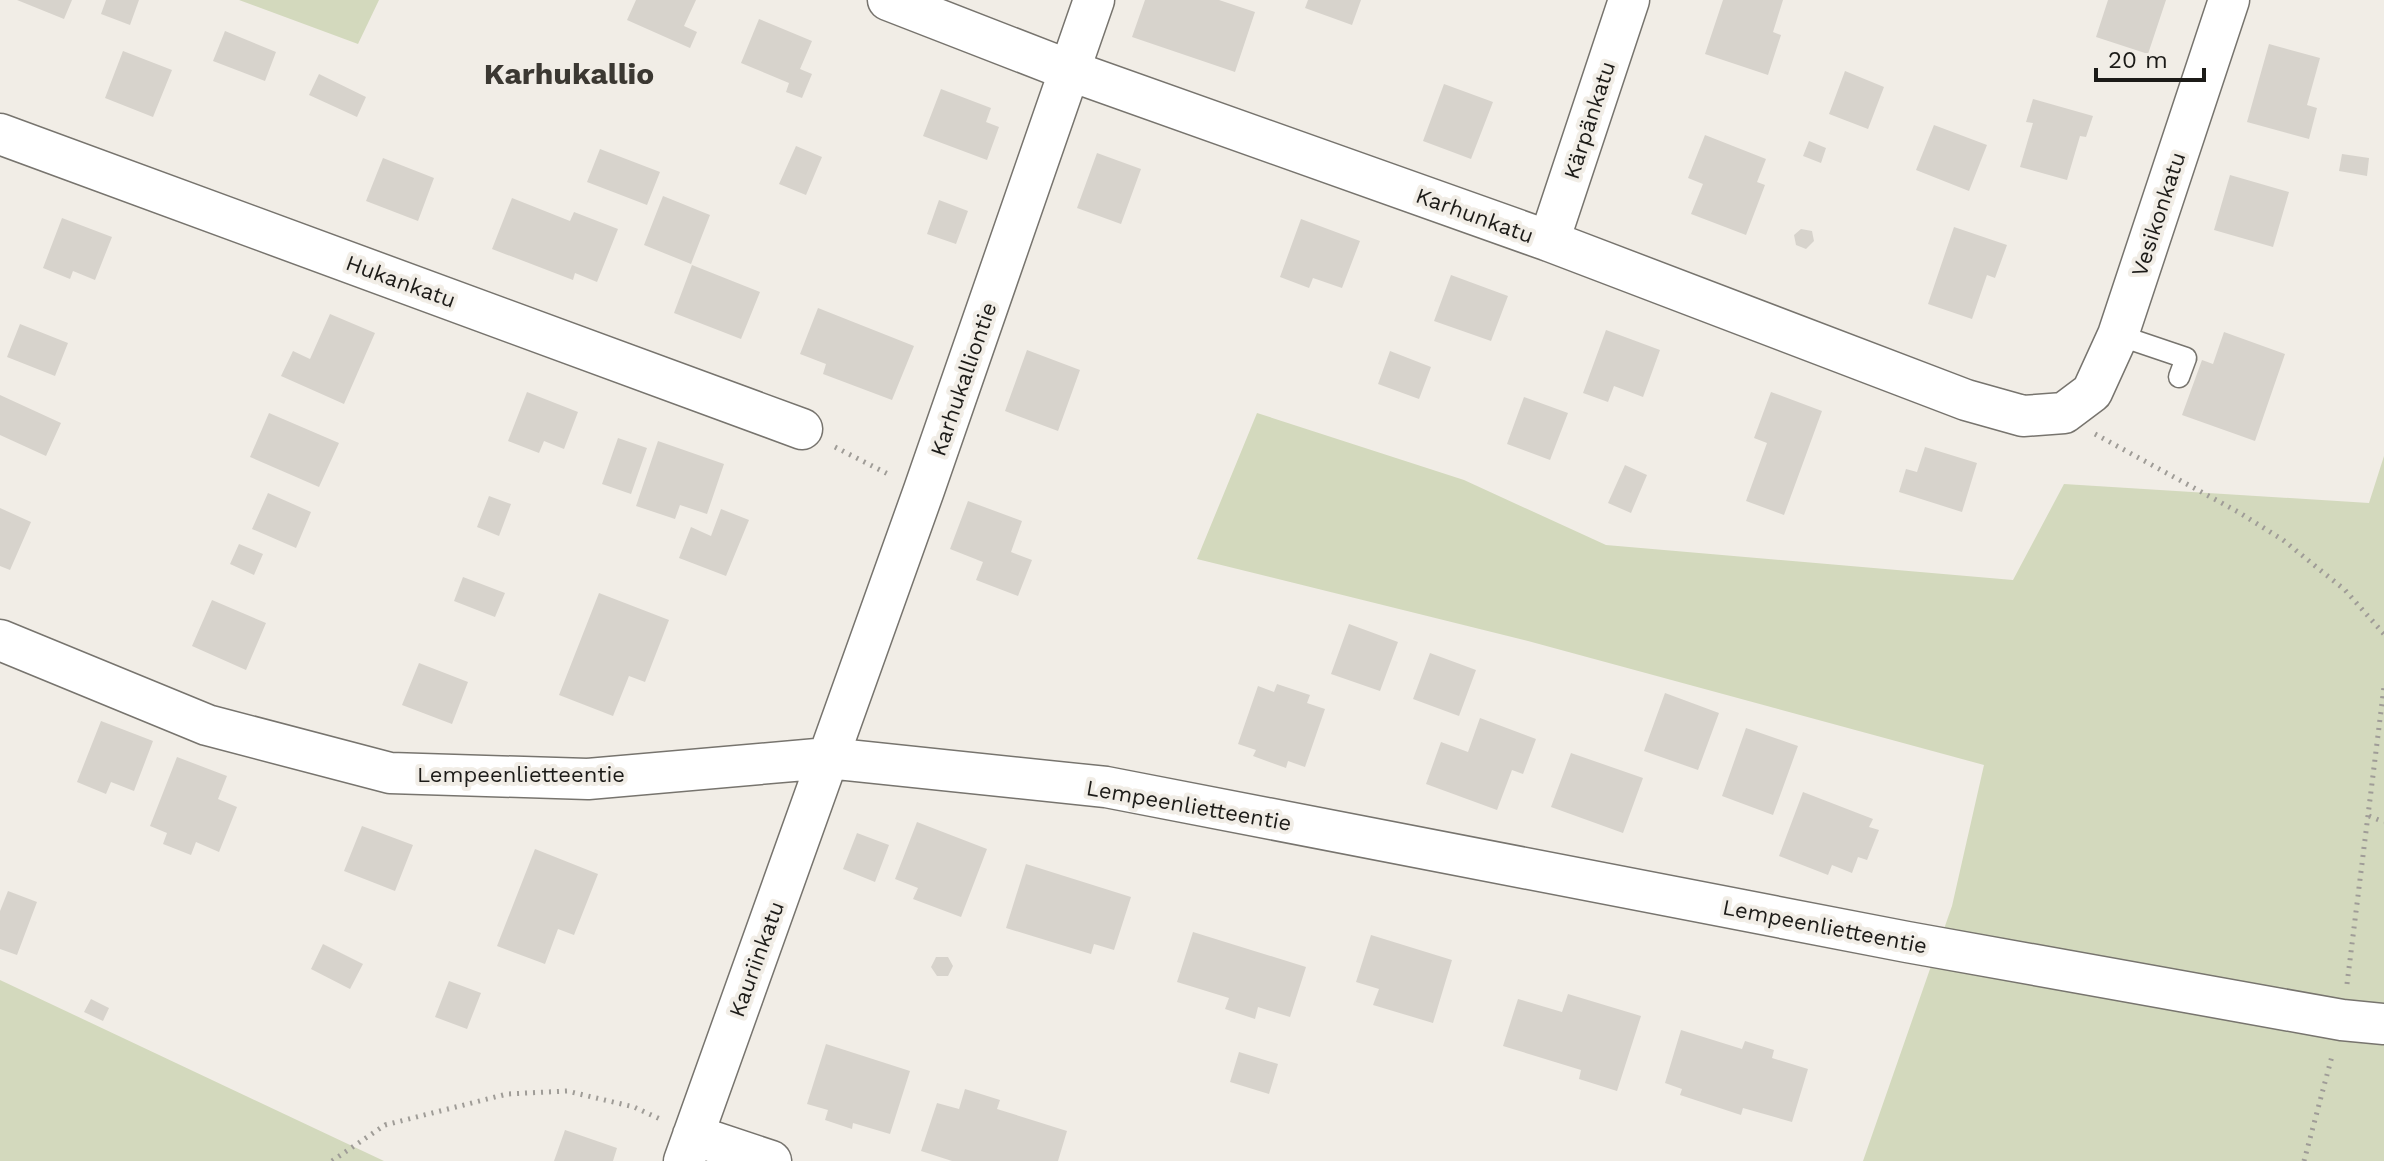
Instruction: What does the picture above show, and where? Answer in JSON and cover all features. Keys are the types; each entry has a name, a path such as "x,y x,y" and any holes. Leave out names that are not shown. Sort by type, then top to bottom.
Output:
{"street":[{"name":"Karhunkatu","path":"888,0 1071,71 1549,241 1966,400 2023,416 2064,413"},
{"name":"Karhukalliontie","path":"828,758 1094,0"},
{"name":"Kärpänkatu","path":"1549,241 1629,0"},
{"name":"Vesikonkatu","path":"2064,413 2092,392 2118,335 2229,0"},
{"name":"Hukankatu","path":"0,134 802,429"},
{"name":"Lempeenlietteentie","path":"0,640 207,725 390,773 588,779 828,758 1106,787 1907,942 2342,1020 2384,1024"},
{"name":"Kauriinkatu","path":"689,1148 828,758"},
{"path":"689,1148 771,1161"}],"lane":[{"path":"2118,335 2186,358 2179,377"}],"path":[{"path":"2064,413 2110,445 2192,486 2283,540 2345,590 2384,634"},
{"path":"802,429 862,462 924,490"},
{"path":"2304,1161 2342,1020 2384,687"},
{"path":"2369,816 2384,822"},
{"path":"332,1161 385,1125 507,1094 567,1091 634,1107 689,1148"}],"green space":[{"path":"239,0 379,0 358,44"},
{"path":"1257,413 1464,480 1606,545 2013,580 2064,484 2369,503 2384,456 2384,1161 1863,1161 1952,906 1984,765 1528,641 1197,559"},
{"path":"0,980 384,1161 0,1161"}],"building":[{"path":"17,0 72,0 64,19"},
{"path":"106,0 139,0 130,25 101,14"},
{"path":"636,0 696,0 684,26 697,32 690,48 627,20"},
{"path":"1145,0 1219,0 1255,12 1235,72 1132,37"},
{"path":"1308,0 1361,0 1352,25 1305,8"},
{"path":"1723,0 1783,0 1773,32 1781,35 1768,75 1705,54"},
{"path":"2108,0 2166,0 2148,54 2096,37"},
{"path":"759,19 812,41 800,69 812,74 802,98 786,92 789,83 741,63"},
{"path":"225,31 276,52 265,81 213,61"},
{"path":"2269,44 2320,58 2307,105 2317,108 2309,139 2247,122"},
{"path":"123,51 172,70 153,117 105,98"},
{"path":"1845,71 1884,87 1868,129 1829,114"},
{"path":"319,74 366,97 357,117 309,95"},
{"path":"1444,84 1493,102 1471,159 1423,141"},
{"path":"941,89 991,108 986,122 999,127 987,160 923,136"},
{"path":"2033,99 2093,116 2086,137 2080,136 2067,180 2020,167 2033,123 2026,122"},
{"path":"1934,125 1987,145 1969,191 1916,170"},
{"path":"1705,135 1766,159 1757,182 1765,185 1746,235 1691,214 1703,184 1688,178"},
{"path":"1809,141 1826,148 1821,163 1803,156"},
{"path":"796,146 822,157 806,195 779,184"},
{"path":"600,149 660,172 647,205 587,182"},
{"path":"1097,153 1141,169 1121,224 1077,208"},
{"path":"2342,154 2369,158 2367,176 2339,171"},
{"path":"383,158 434,178 418,221 366,201"},
{"path":"2230,175 2289,192 2273,247 2214,230"},
{"path":"663,196 710,215 691,264 644,245"},
{"path":"512,198 570,221 574,212 618,229 597,282 575,273 573,280 492,249"},
{"path":"939,200 968,211 956,244 927,234"},
{"path":"62,218 112,237 95,280 73,271 70,279 43,268"},
{"path":"1301,219 1360,241 1342,288 1313,278 1309,288 1280,277"},
{"path":"1954,227 2007,245 1995,278 1987,275 1972,319 1928,304"},
{"path":"1801,229 1812,231 1814,241 1806,249 1796,245 1794,235"},
{"path":"692,265 760,292 741,339 674,313"},
{"path":"1451,275 1508,296 1491,341 1434,321"},
{"path":"818,308 914,346 892,400 823,374 826,364 800,354"},
{"path":"330,314 375,333 344,404 281,376 293,351 310,359"},
{"path":"20,324 68,343 55,376 7,357"},
{"path":"1606,330 1660,350 1643,397 1614,386 1608,402 1583,393"},
{"path":"2224,332 2285,354 2255,441 2182,415 2202,360 2213,364"},
{"path":"1027,350 1080,370 1058,431 1005,411"},
{"path":"1390,351 1431,367 1419,399 1378,384"},
{"path":"527,392 578,412 564,449 544,441 539,453 508,441"},
{"path":"1771,392 1822,411 1784,515 1746,501 1767,443 1754,438"},
{"path":"0,395 61,423 46,456 0,435"},
{"path":"1524,397 1568,413 1550,460 1507,444"},
{"path":"269,413 339,443 319,487 250,457"},
{"path":"618,438 647,448 631,494 602,484"},
{"path":"658,441 724,464 707,514 680,505 675,519 636,506"},
{"path":"1925,447 1977,463 1962,512 1899,492 1906,469 1917,472"},
{"path":"1625,465 1647,475 1631,513 1608,503"},
{"path":"268,493 311,512 296,548 252,529"},
{"path":"489,496 511,504 499,536 477,527"},
{"path":"968,501 1022,521 1011,552 1032,560 1018,596 976,580 983,562 950,549"},
{"path":"0,508 31,522 10,570 0,566"},
{"path":"721,509 749,520 726,576 679,558 691,527 711,536"},
{"path":"239,544 263,554 254,575 230,564"},
{"path":"463,577 505,593 495,617 454,601"},
{"path":"599,593 669,620 645,682 629,676 613,716 559,695"},
{"path":"212,600 266,623 246,670 192,646"},
{"path":"1349,624 1398,642 1380,691 1331,674"},
{"path":"1430,653 1476,670 1459,716 1413,699"},
{"path":"419,663 468,682 452,724 402,705"},
{"path":"1277,684 1310,695 1307,703 1325,709 1305,767 1288,761 1286,768 1253,756 1256,750 1238,744 1258,686 1274,692"},
{"path":"1665,693 1719,713 1698,770 1644,751"},
{"path":"1480,718 1536,739 1523,774 1512,770 1497,810 1426,784 1441,742 1468,752"},
{"path":"101,721 153,741 134,791 111,782 106,794 77,782"},
{"path":"1746,728 1798,746 1773,815 1722,796"},
{"path":"1571,753 1643,778 1623,833 1551,807"},
{"path":"177,757 227,776 218,799 237,807 219,852 196,842 191,855 163,844 167,833 150,826"},
{"path":"1803,792 1873,819 1869,827 1879,830 1867,860 1858,857 1852,873 1832,865 1828,875 1779,856"},
{"path":"917,822 987,849 961,917 913,899 918,888 895,879"},
{"path":"362,826 413,845 395,891 344,871"},
{"path":"857,833 889,845 875,882 843,869"},
{"path":"535,849 598,874 574,935 558,929 545,964 497,946"},
{"path":"1026,864 1131,897 1114,950 1094,944 1091,954 1006,928"},
{"path":"8,891 37,902 17,955 0,949 0,911"},
{"path":"1193,932 1306,967 1290,1017 1258,1007 1255,1019 1225,1009 1229,998 1177,982"},
{"path":"1371,935 1452,960 1433,1023 1373,1005 1379,989 1356,982"},
{"path":"323,944 363,964 350,989 311,969"},
{"path":"936,957 948,957 953,966 948,976 937,976 931,967"},
{"path":"449,981 481,993 467,1029 435,1017"},
{"path":"1568,994 1641,1016 1617,1091 1579,1079 1581,1070 1503,1046 1518,999 1562,1012"},
{"path":"91,999 109,1008 103,1021 84,1012"},
{"path":"1681,1030 1742,1049 1745,1041 1774,1050 1772,1058 1808,1069 1792,1122 1743,1108 1741,1115 1680,1095 1682,1089 1665,1083"},
{"path":"826,1044 910,1071 890,1134 853,1123 852,1129 825,1120 828,1110 807,1104"},
{"path":"1239,1052 1278,1064 1269,1094 1230,1082"},
{"path":"965,1089 1000,1100 997,1109 1067,1131 1058,1161 952,1161 921,1151 937,1103 959,1109"},
{"path":"565,1130 617,1148 613,1161 554,1161"}],"district":[{"name":"Karhukallio","path":"569,74"}]}
